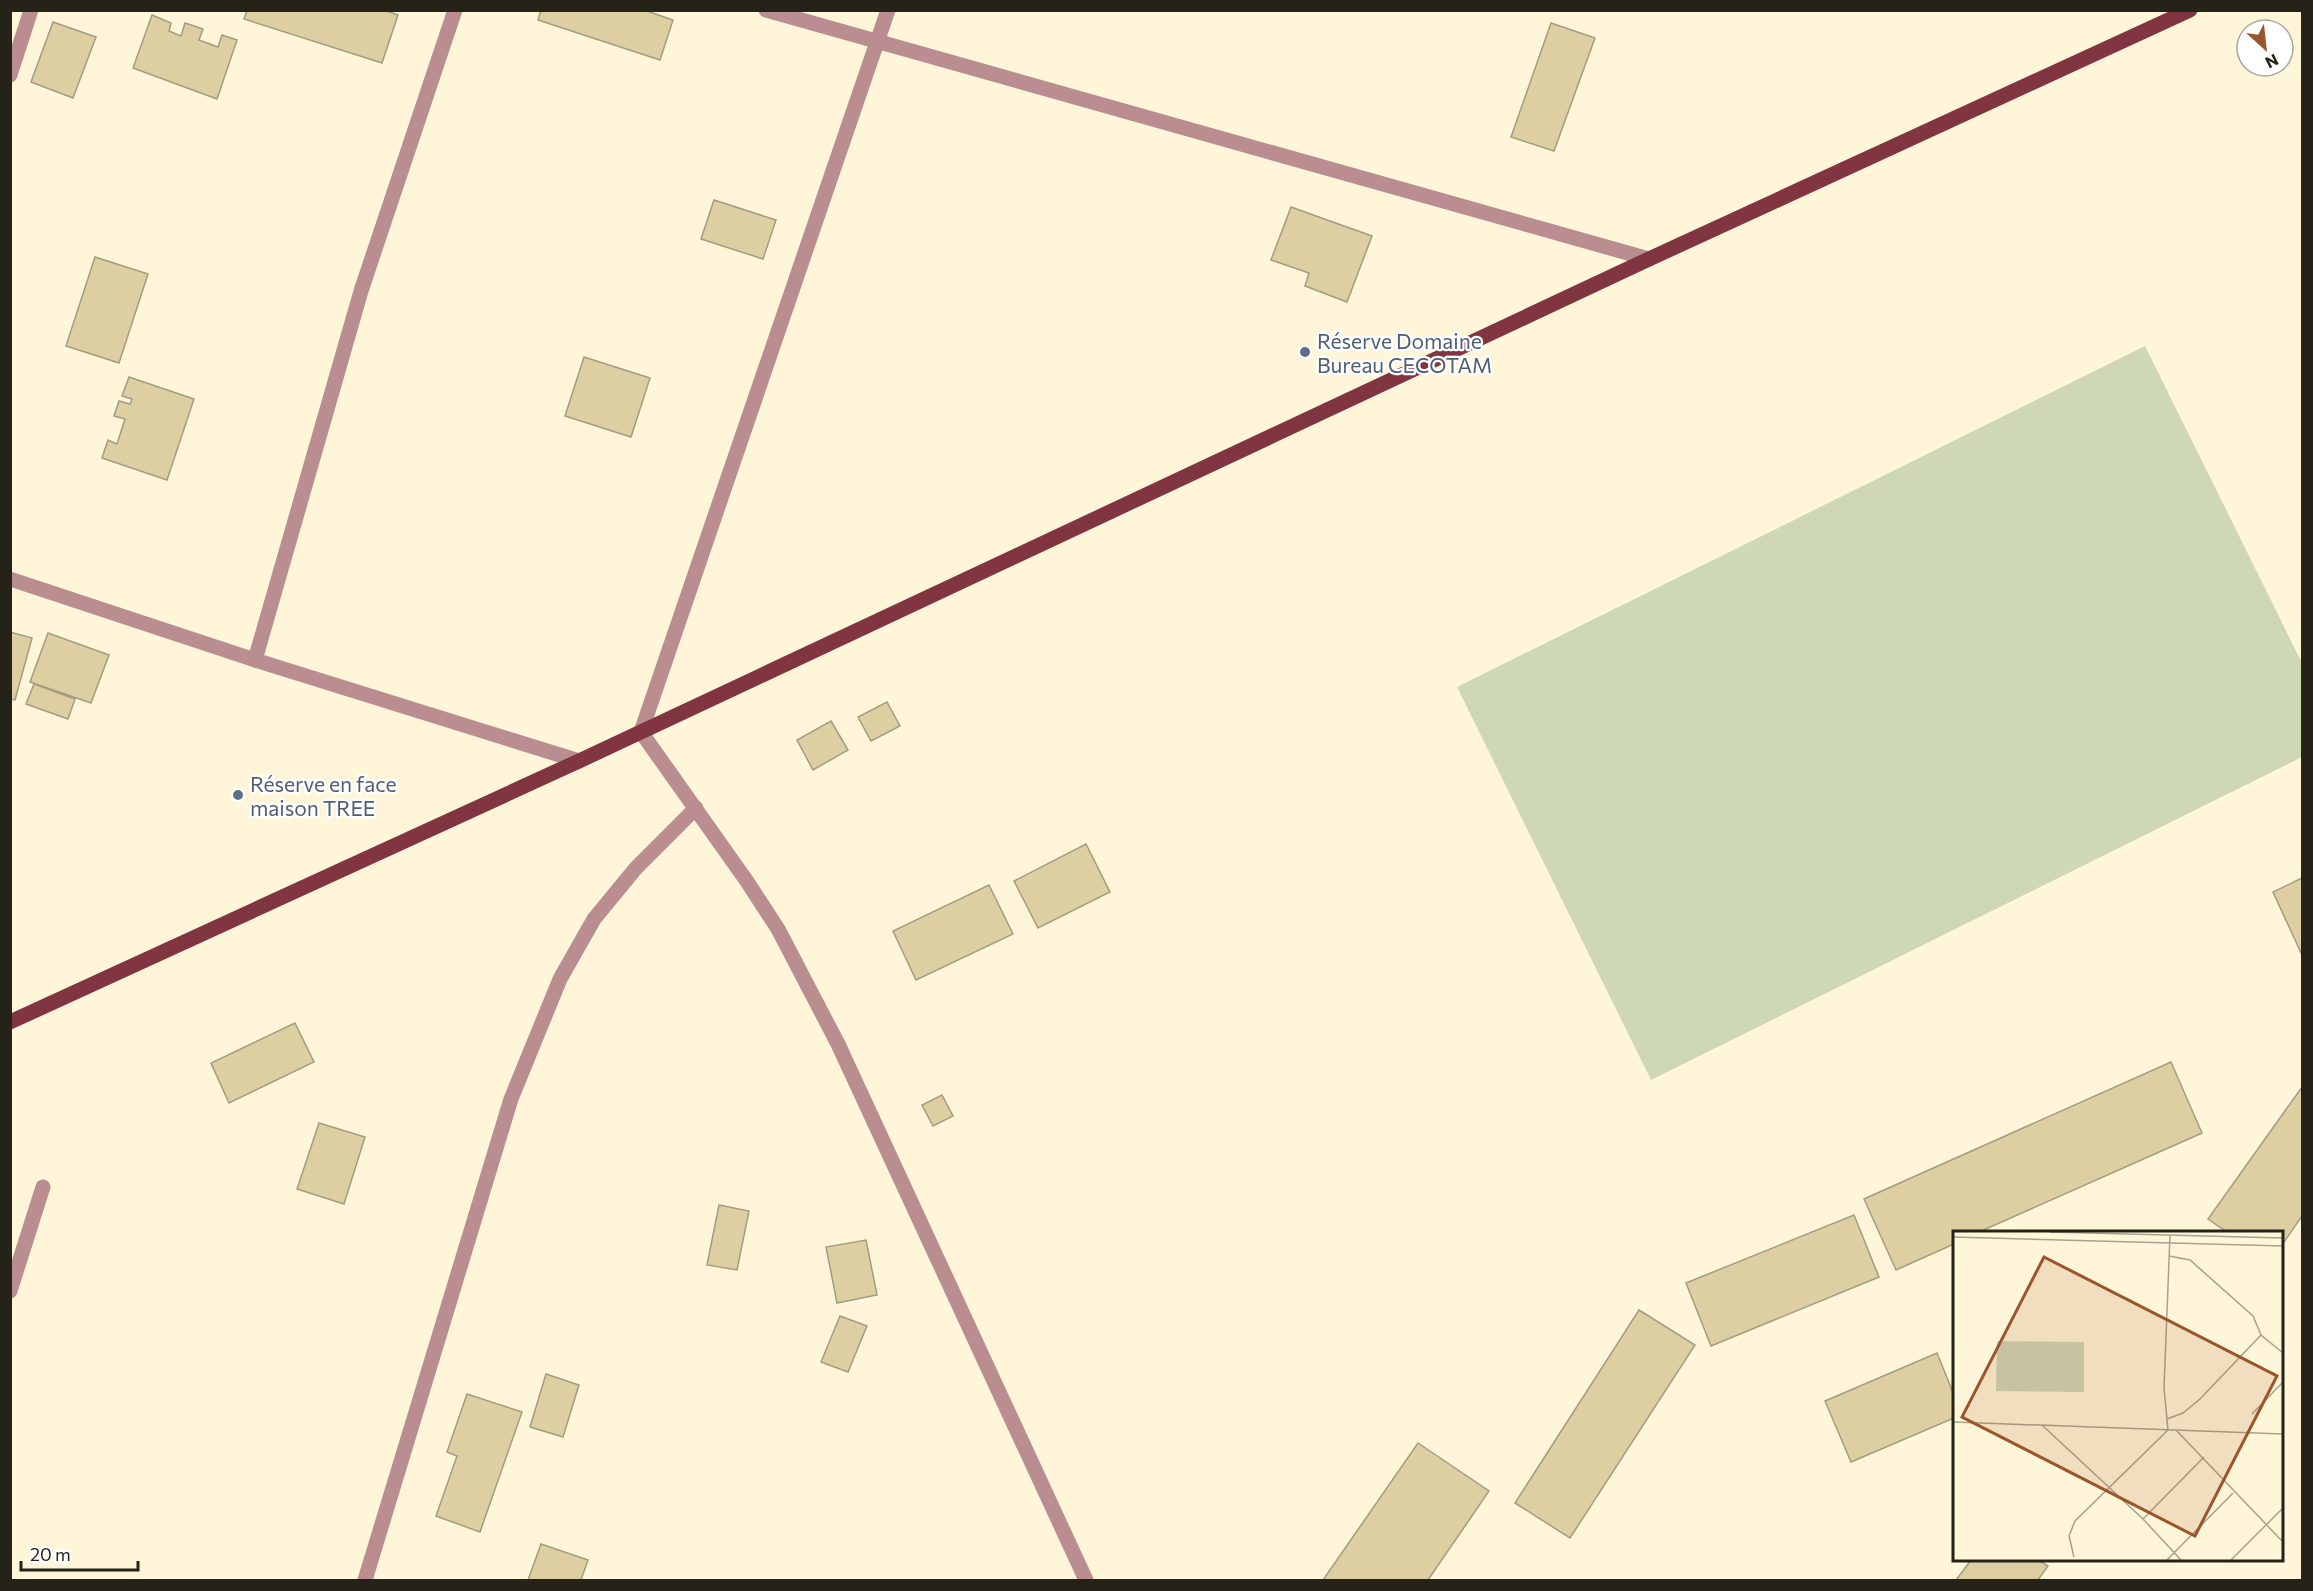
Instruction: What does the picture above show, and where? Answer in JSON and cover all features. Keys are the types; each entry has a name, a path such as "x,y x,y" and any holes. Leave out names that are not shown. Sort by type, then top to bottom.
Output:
{"main road":[{"path":"10,1022 579,761 1649,259 2190,10"}],"street":[{"path":"10,75 31,10"},
{"path":"255,660 361,291 455,10"},
{"path":"766,10 1649,259"},
{"path":"888,10 641,732 778,929 838,1044 1086,1581"},
{"path":"10,579 255,660 579,761"},
{"path":"365,1581 511,1099 560,979 594,919 636,868 696,808"},
{"path":"10,1291 43,1187"}],"green space":[{"path":"2145,346 2302,663 2302,757 1651,1080 1457,687"}],"building":[{"path":"247,10 384,10 398,15 382,63 244,19"},
{"path":"541,10 644,10 673,20 660,60 538,20"},
{"path":"152,15 171,23 169,31 181,36 185,23 203,29 199,40 218,47 222,35 237,40 217,99 133,68"},
{"path":"53,22 96,37 73,98 31,82"},
{"path":"1551,23 1595,38 1554,151 1511,137"},
{"path":"714,200 776,220 763,259 701,239"},
{"path":"1291,207 1372,236 1347,302 1305,286 1309,273 1271,260"},
{"path":"95,257 148,274 119,363 66,346"},
{"path":"584,357 650,378 631,437 565,416"},
{"path":"129,377 194,399 167,480 102,458 108,440 117,444 125,419 114,416 119,401 130,404 132,399 122,396"},
{"path":"10,632 32,638 15,700 10,699"},
{"path":"48,633 109,655 91,703 30,682"},
{"path":"34,684 75,699 68,719 26,704"},
{"path":"887,702 900,726 871,741 858,717"},
{"path":"831,721 848,750 813,770 797,740"},
{"path":"1086,844 1110,892 1038,928 1014,881"},
{"path":"2302,878 2302,955 2273,892"},
{"path":"989,885 1013,934 916,980 893,931"},
{"path":"295,1023 314,1062 229,1103 211,1063"},
{"path":"2171,1062 2202,1133 1981,1231 1953,1231 1953,1244 1896,1270 1864,1199"},
{"path":"2302,1087 2302,1216 2283,1244 2283,1231 2226,1231 2208,1219"},
{"path":"942,1095 953,1116 933,1126 922,1105"},
{"path":"319,1123 365,1137 344,1204 297,1189"},
{"path":"719,1205 749,1211 737,1270 707,1265"},
{"path":"1854,1215 1879,1277 1711,1346 1686,1283"},
{"path":"866,1240 877,1295 837,1303 826,1247"},
{"path":"1639,1310 1695,1345 1570,1538 1515,1503"},
{"path":"840,1316 867,1326 848,1372 821,1362"},
{"path":"1937,1353 1953,1393 1953,1418 1851,1462 1825,1401"},
{"path":"546,1374 579,1385 563,1437 530,1427"},
{"path":"467,1394 522,1412 480,1532 436,1516 457,1456 447,1452"},
{"path":"1418,1443 1489,1491 1428,1580 1323,1580"},
{"path":"541,1544 588,1560 581,1580 528,1580"},
{"path":"1970,1561 2040,1561 2048,1566 2038,1580 1956,1580"}],"place":[{"name":"Réserve Domaine Bureau CECOTAM","path":"1305,352"},
{"name":"Réserve en face maison TREE","path":"238,795"}]}
